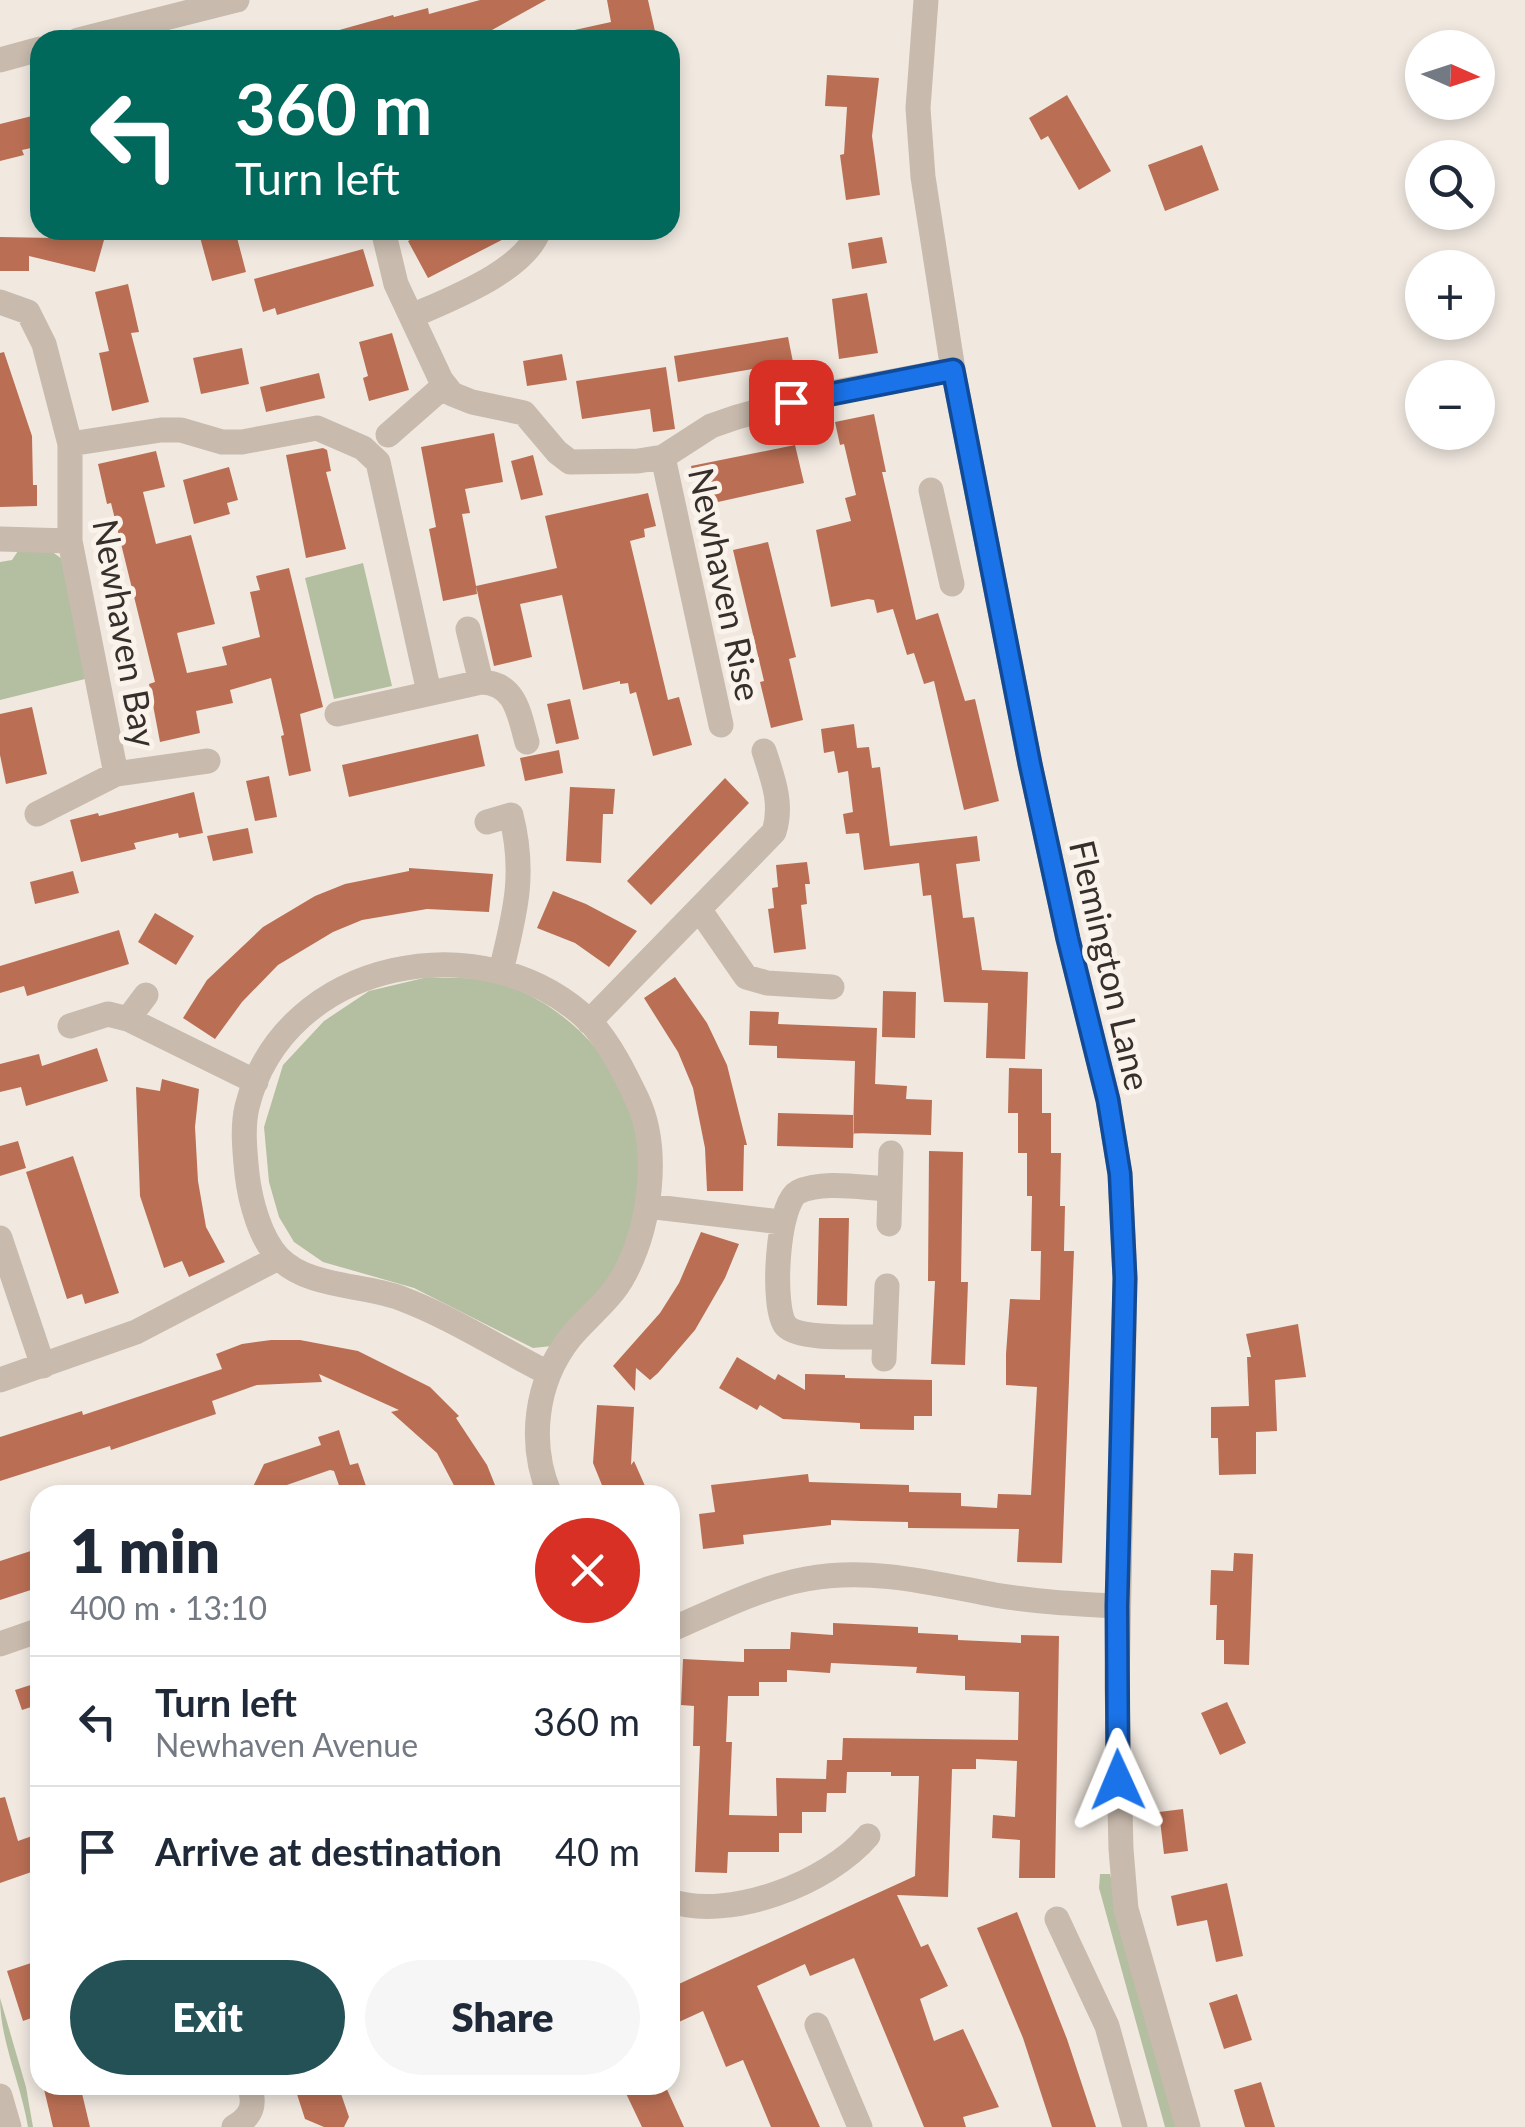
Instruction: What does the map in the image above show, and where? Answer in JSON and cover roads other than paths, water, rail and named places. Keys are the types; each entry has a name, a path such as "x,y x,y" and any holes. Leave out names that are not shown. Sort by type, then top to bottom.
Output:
{"street":[{"path":"118,30 237,0"},
{"name":"Flemington Lane","path":"926,0 918,108 923,177 953,370 1038,802 1108,1100 1120,1174 1125,1278 1117,1606 1118,1780 1126,1909 1188,2127"},
{"path":"0,60 30,52"},
{"path":"385,240 396,284 452,394 524,413 570,462 663,457 711,426 737,417 819,395 953,370"},
{"path":"412,316 484,284 535,240"},
{"name":"Newhaven Bay","path":"0,302 28,312 44,344 70,444 70,540 116,774"},
{"path":"388,435 445,385"},
{"path":"70,444 162,430 242,442 316,428 363,448 378,462 428,692"},
{"name":"Newhaven Rise","path":"663,457 722,725"},
{"path":"931,490 952,584"},
{"path":"941,535 984,528"},
{"path":"0,539 70,540"},
{"path":"468,629 481,682"},
{"path":"338,714 428,692 495,682 509,692 516,704 527,742"},
{"path":"589,1022 774,832 779,817 778,798 764,751"},
{"path":"37,814 116,774 208,761"},
{"path":"487,822 511,815 519,846 518,902 501,970"},
{"path":"699,909 746,977 767,983 832,987"},
{"path":"547,1485 536,1432 548,1374 571,1337 624,1276 647,1206 647,1136 639,1103 608,1046 589,1022 531,983 501,970 433,964 391,969 355,981 300,1017 279,1040 256,1082 246,1109 244,1147 248,1186 257,1216 278,1258 312,1277 400,1298 548,1374"},
{"path":"128,1018 146,995"},
{"path":"70,1026 108,1014 128,1018 256,1082"},
{"path":"889,1224 891,1153"},
{"path":"888,1286 884,1348 797,1332 785,1325 780,1314 781,1222 788,1201 796,1193 830,1187 890,1189"},
{"path":"647,1206 781,1222"},
{"path":"0,1238 44,1366"},
{"path":"0,1380 136,1332 278,1258"},
{"path":"680,1626 768,1588 808,1578 848,1575 897,1576 1048,1603 1117,1606"},
{"path":"0,1644 30,1634"},
{"path":"680,1905 748,1902 781,1891 833,1869 868,1836"},
{"path":"1057,1919 1107,2026 1135,2127"},
{"path":"817,2025 860,2127"},
{"path":"234,2127 250,2114 251,2095"},
{"path":"0,2096 8,2127"}]}
